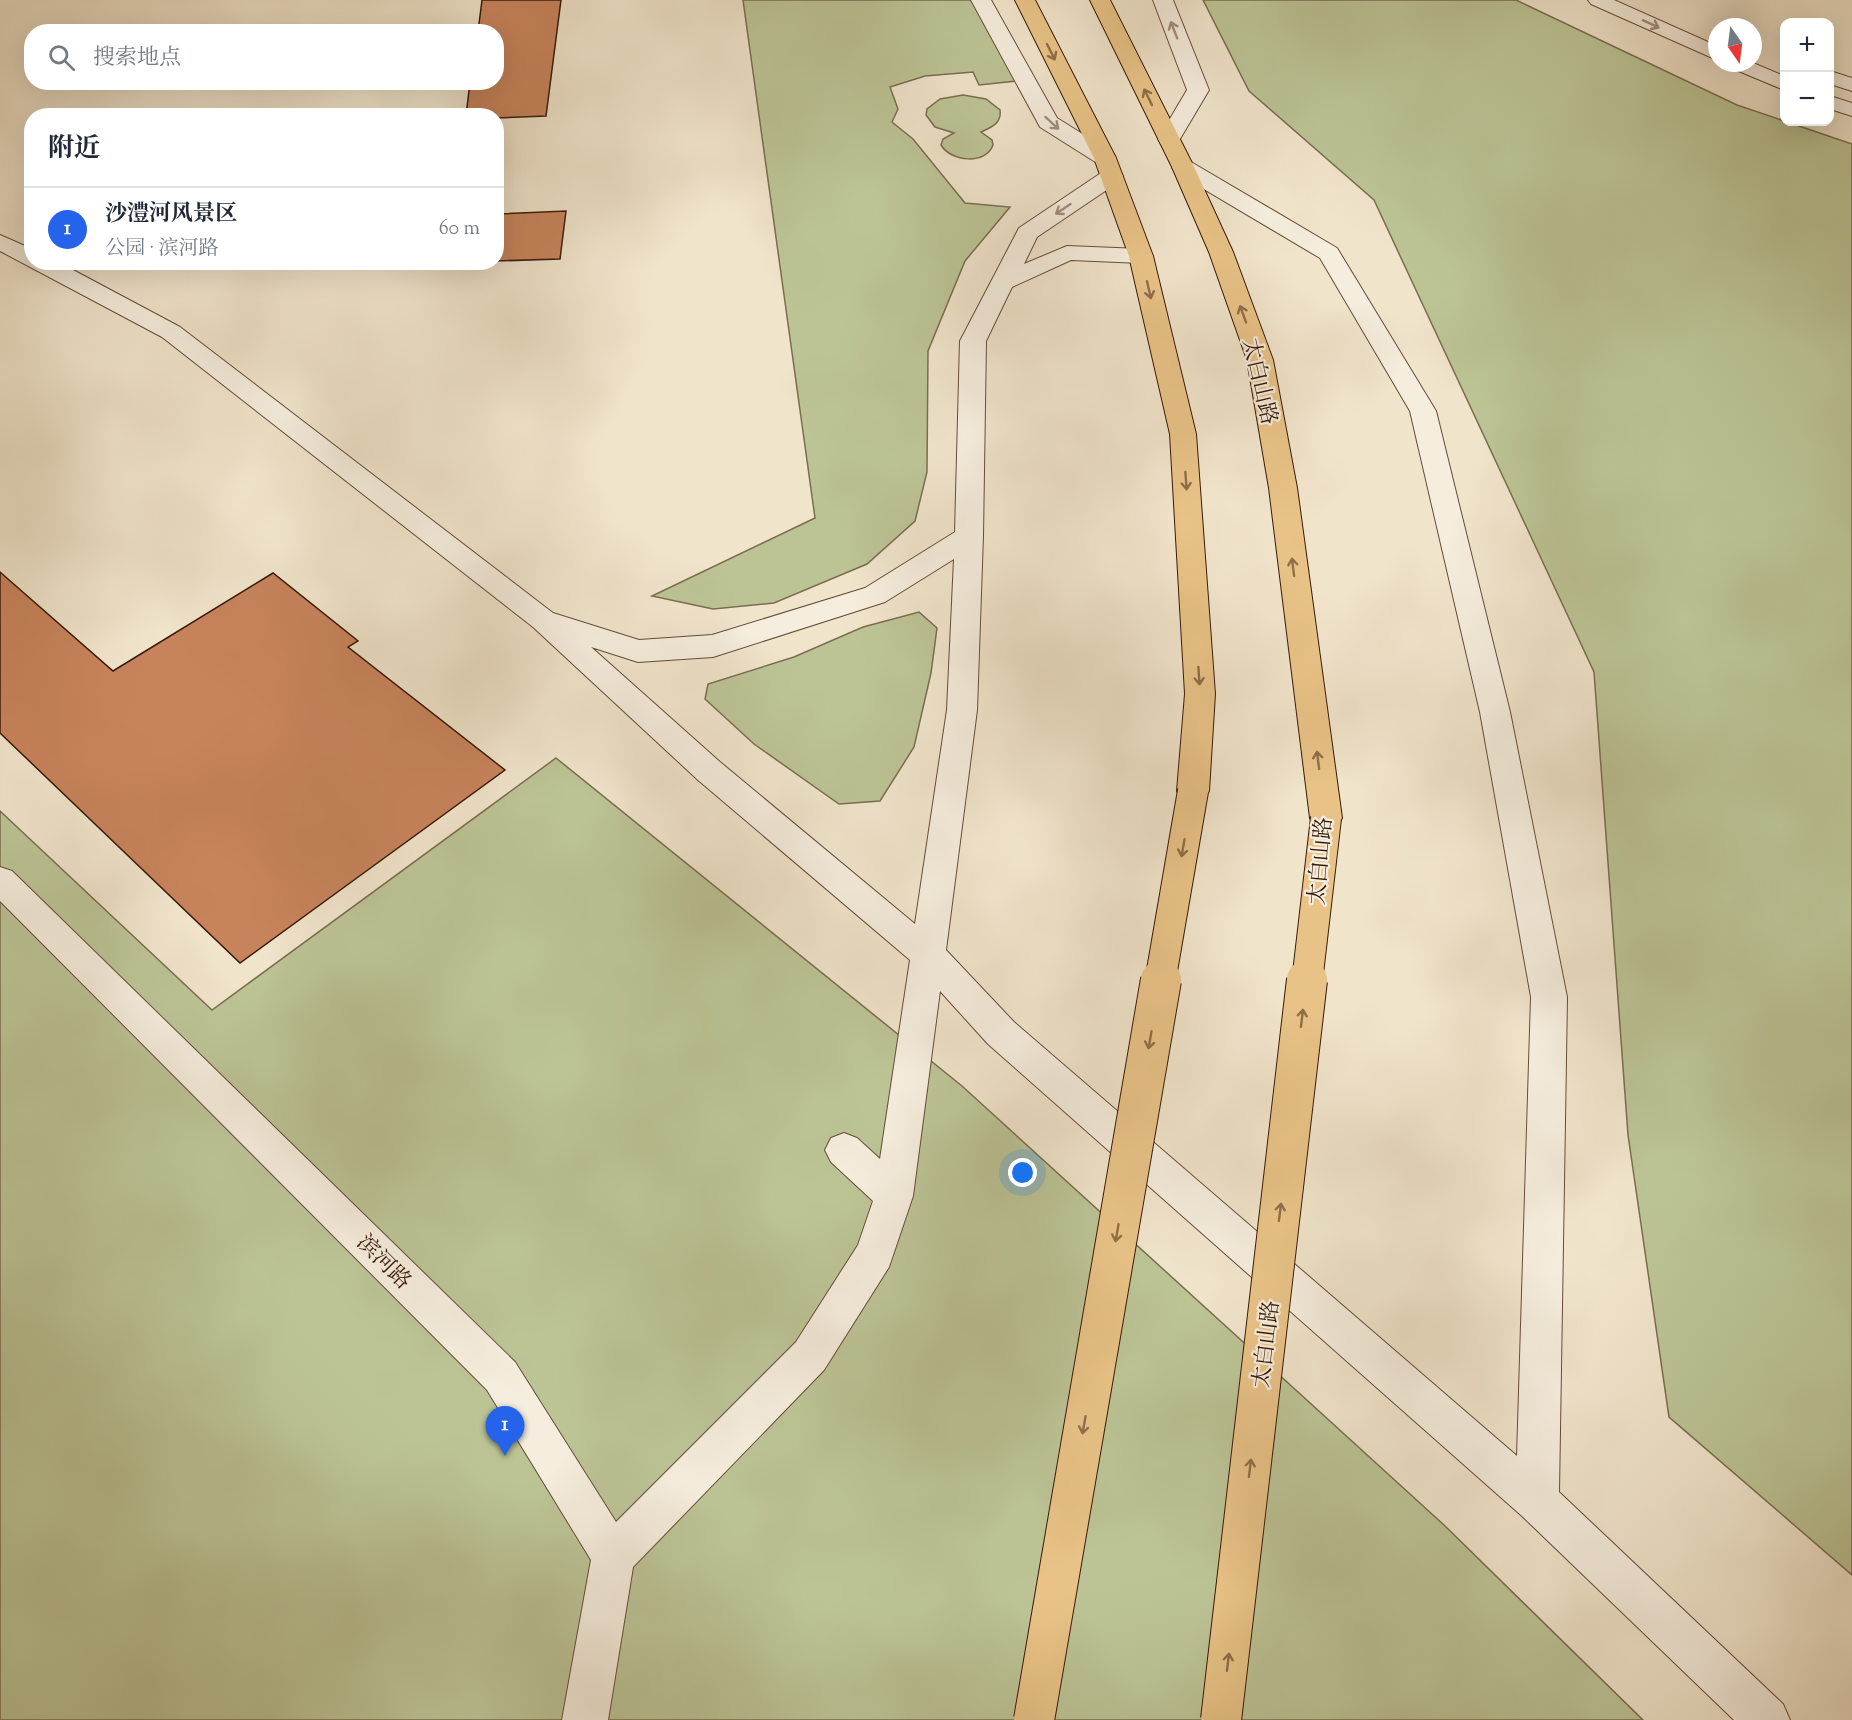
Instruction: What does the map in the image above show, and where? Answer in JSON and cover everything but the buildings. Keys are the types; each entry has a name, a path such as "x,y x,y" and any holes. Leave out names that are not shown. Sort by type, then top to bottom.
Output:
{"main road":[{"path":"1025,0 1109,167 1141,256 1183,434 1200,694 1193,790 1034,1720"},
{"name":"太白山路","path":"1100,0 1183,167 1221,252 1260,360 1282,488 1326,818 1221,1720"}],"street":[{"path":"585,1720 613,1556 810,1356 875,1254 894,1196 962,710 969,536 973,341 1027,233 1109,167 1048,122 981,0"},
{"path":"1163,0 1197,90 1169,139"},
{"path":"1598,0 1708,50"},
{"path":"1757,72 1780,82"},
{"path":"1834,78 1852,85"},
{"path":"1834,103 1852,110"},
{"path":"1183,167 1329,253 1423,411 1495,712 1549,997 1537,1501"},
{"path":"0,242 24,255"},
{"path":"1003,282 1067,254 1141,256"},
{"path":"54,270 171,332 543,620 709,771 928,955 1001,1033 1537,1501 1767,1720"},
{"path":"543,620 638,651 713,646 875,595 969,536"},
{"name":"滨河路","path":"0,880 501,1376 613,1556"},
{"path":"844,1150 894,1196"}],"green space":[{"path":"743,0 974,0 1016,81 979,85 973,72 925,76 890,87 898,109 892,122 913,139 965,203 1010,207 965,261 928,351 927,472 915,521 867,564 774,603 713,609 652,596 815,518"},
{"path":"1203,0 1516,0 1737,105 1780,120 1780,126 1799,126 1852,144 1852,1575 1669,1417 1628,1135 1594,672 1374,200 1249,91"},
{"path":"963,95 986,99 1000,110 998,121 981,132 992,140 993,145 983,156 976,158 960,158 946,151 941,145 943,139 954,133 935,127 926,115 927,109 940,99"},
{"path":"919,612 937,628 931,673 914,747 880,801 839,804 754,744 705,699 708,684 794,657 863,627"},
{"path":"556,758 962,1086 1444,1525 1643,1720 0,1720 0,811 212,1010"}],"place":[{"name":"沙澧河风景区","path":"505,1456"}]}
